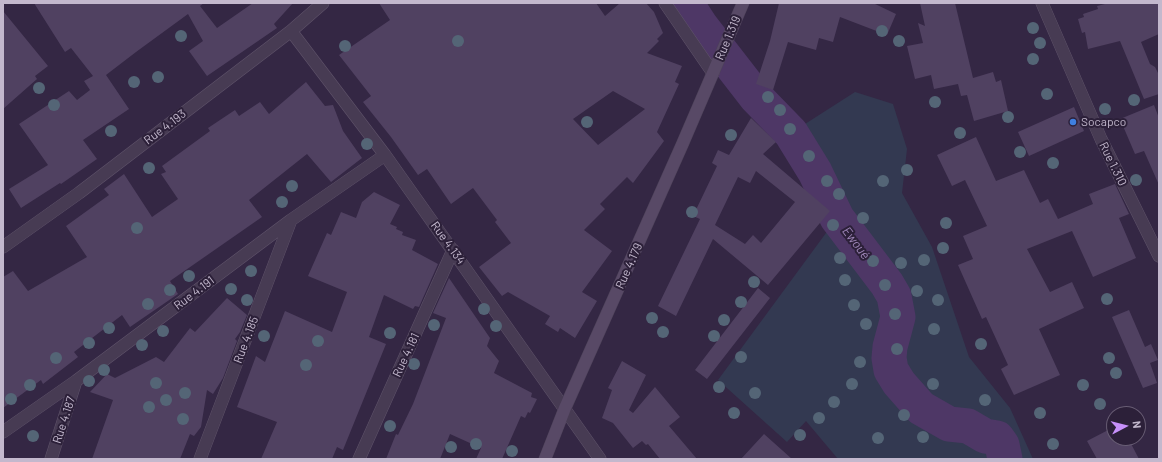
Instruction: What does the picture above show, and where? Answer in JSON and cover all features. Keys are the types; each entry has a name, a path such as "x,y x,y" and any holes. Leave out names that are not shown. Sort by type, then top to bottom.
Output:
{"street":[{"name":"Rue 4.193","path":"3,247 79,193 291,31 323,3"},
{"path":"665,3 713,73"},
{"name":"Rue 1.319","path":"713,73 743,3"},
{"name":"Rue 1.310","path":"1042,3 1101,140 1159,256"},
{"name":"Rue 4.134","path":"291,31 385,155 600,459"},
{"name":"Rue 4.179","path":"545,459 565,408 713,73"},
{"name":"Rue 4.191","path":"3,432 76,381 291,220 385,155"},
{"name":"Rue 4.185","path":"200,459 291,220"},
{"name":"Rue 4.181","path":"359,459 453,250"},
{"name":"Rue 4.187","path":"51,459 76,381"}],"shaded area":[{"path":"855,92 893,104 907,149 902,193 932,247 969,357 1010,408 1033,459 838,459 806,421 787,442 718,380 837,218 815,172 791,133"}],"building":[{"path":"34,3 204,3 200,6 217,28 253,3 293,3 274,24 277,28 207,76 189,51 203,41 188,14 136,52 106,75 129,109 83,140 97,159 61,184 60,183 21,208 9,189 48,165 19,124 69,91 77,100 90,90 84,81 93,76 71,48 65,52"},
{"path":"379,3 596,3 605,16 620,3 646,3 654,12 663,33 657,39 659,41 647,53 682,66 675,82 679,84 657,132 664,141 633,183 627,177 600,204 605,209 584,230 612,251 582,292 597,301 575,338 560,328 558,332 545,324 550,316 508,292 502,296 479,267 511,243 495,222 497,220 473,188 451,204 427,169 418,175 391,137 363,102 371,96 339,55 390,20","holes":["613,91 645,109 598,145 573,119"]},
{"path":"779,3 873,3 896,14 887,35 840,17 833,42 819,38 816,50 788,42 773,90 756,84 770,41"},
{"path":"920,3 955,3 973,78 993,72 996,82 1001,80 1008,111 974,121 967,95 961,96 958,84 934,89 931,75 915,79 907,46 923,43 918,23 925,26"},
{"path":"1109,3 1159,3 1159,34 1141,42 1150,64 1155,67 1159,75 1159,94 1144,99 1120,41 1088,49 1085,32 1082,33 1078,19 1084,17 1083,14 1098,9 1097,6"},
{"path":"3,11 48,66 35,76 37,79 3,109"},
{"path":"306,82 325,106 333,105 343,131 362,158 331,182 307,154 249,200 262,217 170,281 178,294 130,327 122,315 74,352 78,357 43,384 41,380 3,408 3,277 13,271 28,291 87,257 66,226 109,195 104,189 124,174 152,217 178,199 161,174 166,172 162,166 210,131 208,128 235,110 239,116 260,102 269,114"},
{"path":"1154,105 1159,118 1159,185 1144,151 1135,154 1120,119"},
{"path":"1074,107 1084,131 1029,156 1018,132"},
{"path":"751,118 776,142 763,154 830,211 768,285 713,239 676,316 658,306 700,219 693,216 717,166 712,163 718,150 729,155","holes":["756,171 795,202 761,243 753,235 745,244 715,225 738,177 750,183"]},
{"path":"976,137 996,181 1024,170 1040,203 1048,199 1058,219 1093,204 1089,194 1115,184 1129,214 1119,218 1136,258 1093,277 1072,231 1027,249 1050,292 1072,282 1084,308 1039,329 1060,375 1014,395 1001,369 1008,365 986,317 982,319 958,265 973,259 963,236 987,226 965,180 952,186 937,155"},
{"path":"374,192 400,205 390,224 403,232 402,235 416,240 412,250 438,264 419,307 415,306 413,309 384,295 369,337 386,344 343,450 337,447 332,459 261,459 277,422 237,407 256,356 265,362 285,311 332,332 347,292 308,276 327,233 331,235 341,212 356,218 362,202"},
{"path":"449,278 490,338 487,346 499,361 494,373 532,393 531,397 537,399 530,413 528,412 525,418 521,416 502,459 476,459 481,448 450,434 440,459 386,459 396,434 398,435 413,404 446,318 433,313"},
{"path":"758,288 770,298 707,379 695,370"},
{"path":"227,298 247,315 240,332 235,339 237,341 223,378 213,394 207,390 201,427 194,436 190,434 180,459 92,459 113,400 90,392 107,374 115,378 156,357 164,362 190,328 195,332"},
{"path":"1129,310 1145,347 1151,344 1158,360 1150,363 1157,383 1143,388 1112,317"},
{"path":"622,361 646,375 629,410 633,413 655,387 680,417 669,426 697,459 660,459 648,444 646,445 642,441 633,448 613,423 602,418 612,390 608,388"},
{"path":"1106,431 1106,446 1132,446 1139,459 1097,459 1087,441"},
{"path":"764,434 792,459 741,459"}],"waterway":[{"name":"Ewoué","path":"686,3 701,26 756,97 791,133 815,172 837,218 887,284 894,296 898,317 890,347 889,358 891,370 899,383 921,408 949,424 968,426 985,436 997,438 1002,445 1005,459"}],"place":[{"name":"Socapco","path":"1073,122"}]}
